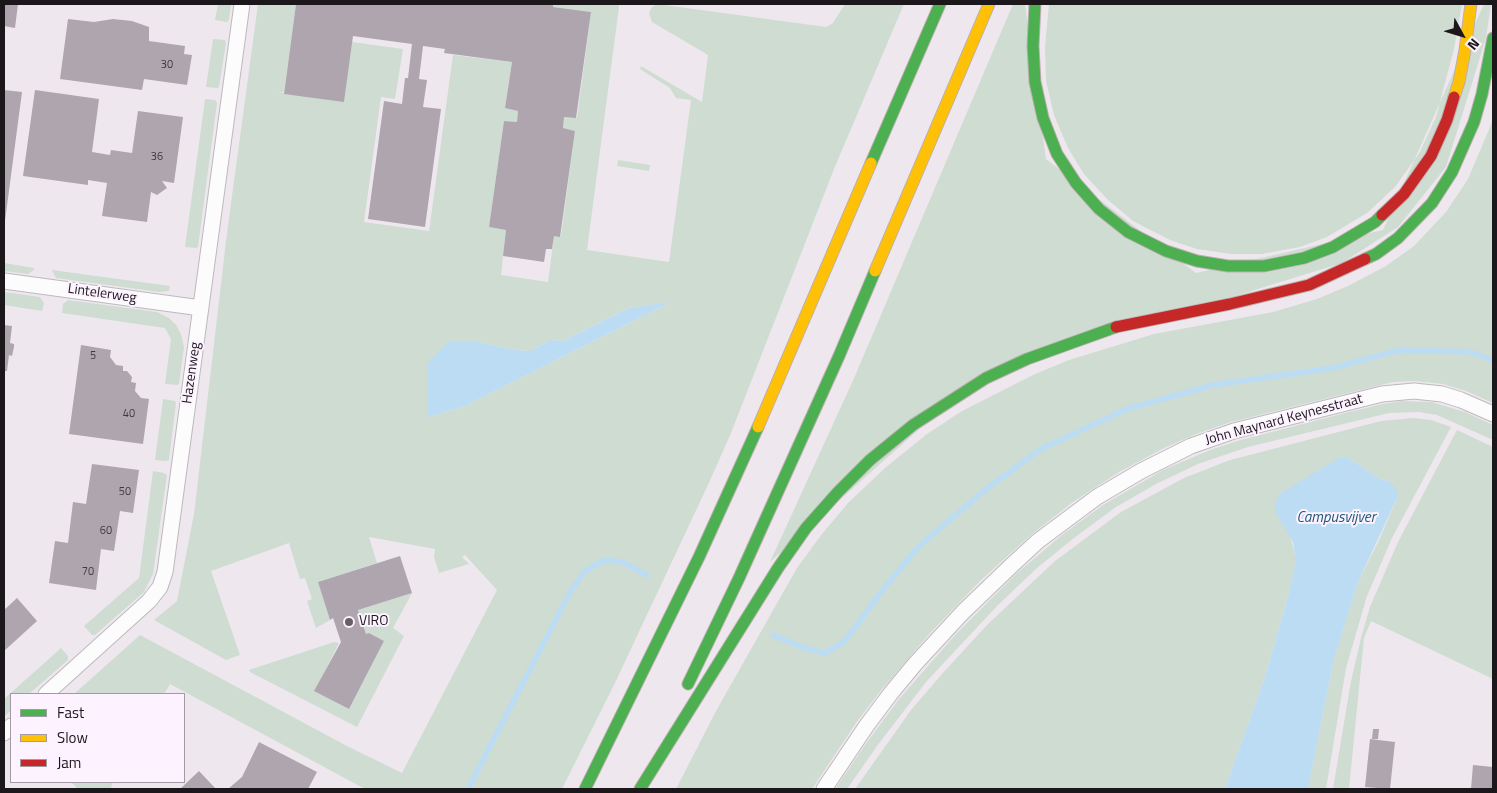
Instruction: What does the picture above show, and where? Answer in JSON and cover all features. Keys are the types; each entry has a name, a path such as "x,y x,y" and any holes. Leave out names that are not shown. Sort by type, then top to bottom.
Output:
{"highway":[{"path":"585,789 694,566 760,422 940,4"},
{"path":"684,693 739,578 839,356 989,4"},
{"path":"1036,4 1033,46 1035,82 1043,118 1057,154 1076,183 1099,209 1128,232 1166,251 1196,261 1228,266 1264,266 1304,258 1333,247 1375,222 1404,194 1431,156 1447,120 1459,82 1464,58 1471,4"},
{"path":"639,789 778,568 806,528 870,460 913,425 961,394 986,378 1027,359 1113,328 1309,285 1376,254 1398,238 1432,203 1452,172 1474,122 1482,94 1493,38"},
{"path":"639,789 676,710"}],"street":[{"name":"Hazenweg","path":"47,693 149,601 160,587 165,572 242,4"},
{"name":"Lintelerweg","path":"4,281 201,308"},
{"name":"John Maynard Keynesstraat","path":"824,789 891,693 963,612 1045,536 1097,497 1141,471 1191,446 1234,431 1382,394 1414,391 1432,392 1461,400 1493,414"}],"shaded area":[{"path":"218,4 231,4 229,20 227,22 215,20"},
{"path":"258,4 296,4 284,92 278,92 348,102 344,101 352,42 403,49 395,99 381,97 364,222 429,231 453,55 512,62 505,108 518,111 517,122 504,121 489,227 506,230 501,275 548,282 554,236 561,236 575,131 563,128 564,117 577,118 591,12 553,7 553,4 618,4 619,7 587,250 669,262 691,100 676,98 670,88 640,69 641,66 702,102 708,55 652,22 649,13 652,7 657,4 826,27 833,23 845,4 904,4 834,169 731,433 614,685 562,789 365,789 170,684 165,693 75,693 140,635 347,746 402,773 497,590 465,555 462,557 469,564 439,573 434,557 435,549 369,537 377,563 318,582 330,620 316,628 307,601 312,599 305,578 300,579 289,543 211,571 240,655 226,660 154,620 177,601 194,514 227,233","holes":["669,303 465,406 428,417 479,342 514,350 530,351 551,340 563,341 629,308"]},
{"path":"1013,4 1025,4 1046,159 1196,273 1383,230 1484,4 1491,4 1486,38 1446,167 1398,227 1342,263 980,375 770,562 855,376"},
{"path":"1049,4 1462,4 1454,49 1436,117 1420,152 1395,187 1367,213 1327,237 1300,247 1262,254 1231,254 1197,249 1170,240 1133,221 1107,199 1084,174 1068,148 1054,115 1046,81 1045,47"},
{"path":"213,39 225,40 226,43 219,87 217,88 206,87"},
{"path":"205,99 215,100 217,103 198,247 185,247"},
{"path":"1493,120 1493,403 1466,391 1443,384 1414,381 1393,382 1231,422 1164,448 1119,472 1073,502 1032,534 981,580 931,632 883,688 858,720 812,789 676,789 716,711 797,568 848,503 885,468 927,434 962,411 1035,374 1069,360 1154,334 1273,312 1317,299 1348,286 1386,266 1414,246 1446,212 1468,179"},
{"path":"618,160 650,165 649,171 617,166"},
{"path":"4,263 34,268 34,270 28,274 4,271"},
{"path":"52,270 170,286 169,291 159,292 56,278"},
{"path":"4,292 40,297 44,303 42,311 4,305"},
{"path":"68,300 157,312 169,318 181,334 184,347 179,384 165,384 171,339 165,328 62,313 63,304"},
{"path":"163,399 175,401 176,403 169,460 166,461 155,460"},
{"path":"1402,401 1431,402 1465,412 1493,425 1493,440 1437,415 1419,412 1389,413 1248,447 1198,464 1158,483 1116,507 1037,568 998,605 926,682 847,789 835,789 899,699 956,634 1016,574 1062,535 1103,505 1163,470 1210,450 1237,441 1349,412"},
{"path":"1413,418 1431,420 1451,427 1392,538 1367,596 1346,668 1326,789 1308,789 1333,662 1358,582 1398,496 1389,481 1380,479 1347,457 1281,493 1295,556 1295,565 1265,677 1225,789 855,789 911,710 987,625 1055,561 1121,512 1184,478 1230,460 1381,421"},
{"path":"1457,430 1493,447 1493,679 1371,621 1364,638 1349,789 1333,789 1351,681 1370,607 1398,542"},
{"path":"153,471 167,475 153,574 144,592 95,635 92,635 84,626 139,578"},
{"path":"412,593 393,628 404,636 357,727 249,670 334,642 339,643 315,691 349,709 384,641 369,633 366,634 358,610"},
{"path":"61,648 68,656 68,660 30,693 11,693"},
{"path":"10,694 10,711 4,717 4,699"},
{"path":"72,783 113,783 111,787 113,789 78,789"}],"water":[{"path":"671,302 465,406 428,417 428,363 448,342 479,342 514,350 530,351 551,340 563,341 629,308"},
{"name":"Campusvijver","path":"1347,457 1380,479 1389,481 1396,489 1398,496 1358,582 1333,662 1308,789 1225,789 1265,677 1295,565 1293,542 1275,511 1276,500 1281,493 1332,462"}],"building":[{"path":"4,4 18,4 15,28 4,26"},
{"path":"296,4 553,4 553,7 591,12 576,118 564,117 563,128 575,131 560,237 554,236 552,249 546,249 544,262 503,256 506,230 489,227 504,121 517,122 518,111 505,108 512,62 444,53 445,49 423,46 419,79 427,80 423,107 441,109 425,227 368,219 384,101 402,104 405,78 408,78 412,44 353,36 344,102 284,94"},
{"path":"68,19 94,22 113,19 132,21 149,27 149,41 185,46 184,54 192,55 187,85 144,79 142,90 60,79"},
{"path":"4,90 22,92 5,221 4,221"},
{"path":"35,90 99,99 92,152 110,155 111,150 132,153 138,111 183,117 174,183 162,181 167,188 157,195 151,192 147,222 102,216 107,183 88,180 88,185 23,176"},
{"path":"4,325 12,326 10,343 14,344 12,356 9,355 7,371 4,371"},
{"path":"81,345 111,350 110,357 116,365 123,366 123,371 127,371 132,377 131,382 136,383 135,391 141,398 149,399 143,444 69,434"},
{"path":"92,464 139,470 133,513 120,511 114,551 101,549 96,590 49,583 55,541 68,543 73,502 86,504"},
{"path":"400,556 412,593 358,610 366,634 369,633 384,641 349,709 314,691 341,642 333,618 330,620 318,582"},
{"path":"17,598 37,621 4,651 4,610"},
{"path":"1373,729 1379,729 1378,739 1372,739"},
{"path":"1370,739 1395,742 1390,789 1365,787"},
{"path":"259,742 317,772 308,789 228,789 242,777"},
{"path":"1473,765 1493,767 1493,789 1471,789"},
{"path":"199,771 216,789 180,789"}],"waterway":[{"path":"773,635 807,649 825,653 844,642 919,546 985,490 1041,449 1127,409 1213,385 1333,368 1400,350 1470,352 1493,360"},
{"path":"468,789 570,592 585,571 605,560 622,562 647,575"}],"traffic: fast":[{"path":"871,163 940,4"},
{"path":"1035,4 1033,46 1035,82 1043,118 1057,154 1076,183 1099,209 1128,232 1166,251 1197,261 1228,266 1264,266 1304,258 1333,247 1375,222 1382,215"},
{"path":"1365,259 1376,254 1398,238 1432,203 1452,172 1474,122 1482,94 1493,38"},
{"path":"688,684 739,578 839,356 875,271"},
{"path":"640,789 778,568 806,528 870,460 913,425 986,378 1027,359 1116,327"},
{"path":"585,789 699,557 758,427"}],"traffic: slow":[{"path":"875,271 989,4"},
{"path":"1454,97 1465,50 1471,4"},
{"path":"758,427 871,163"}],"traffic: jam":[{"path":"1382,215 1404,194 1431,156 1447,120 1454,97"},
{"path":"1116,327 1230,304 1309,285 1365,259"}],"place":[{"name":"VIRO","path":"349,622"}]}
